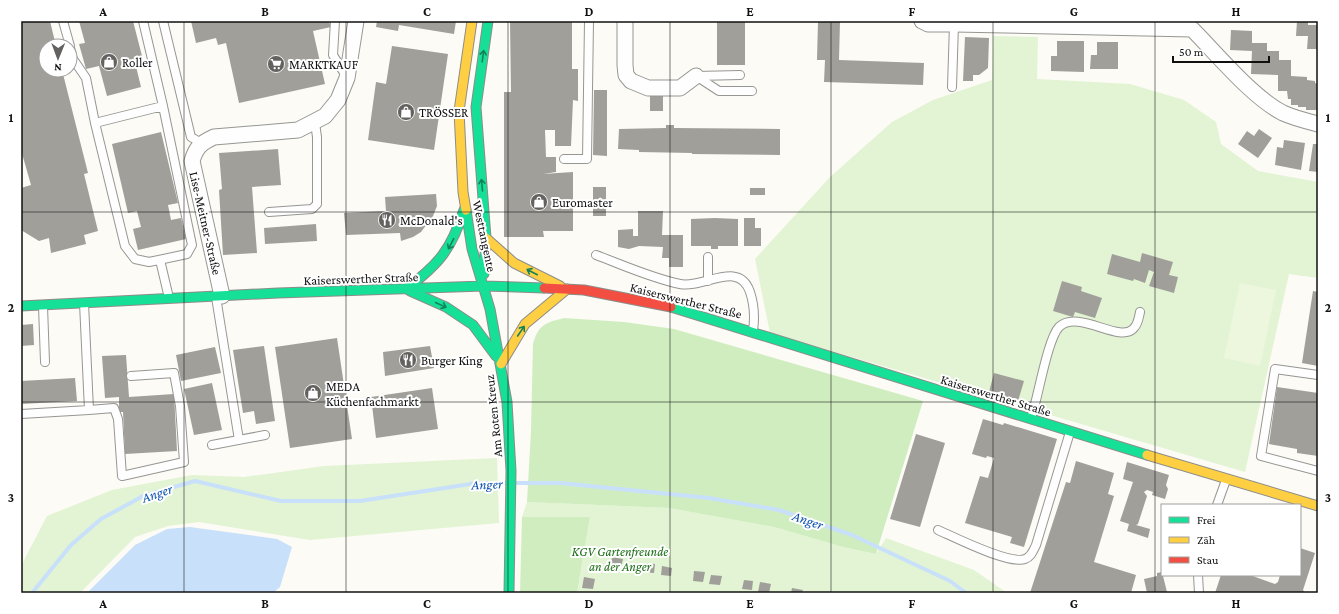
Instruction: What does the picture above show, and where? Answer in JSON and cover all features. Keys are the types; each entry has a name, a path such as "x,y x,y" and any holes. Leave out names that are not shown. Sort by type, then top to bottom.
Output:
{"main road":[{"name":"Westtangente","path":"472,21 459,111 465,207 475,264 484,286"},
{"name":"Westtangente","path":"484,286 486,238 476,107 488,21"},
{"path":"465,207 452,244 444,256 428,273 406,289 446,307 473,325 501,364 525,324 567,289 514,262 486,238"},
{"name":"Kaiserswerther Straße","path":"21,306 219,296 484,286 567,289 642,301 687,311 1226,480 1318,506"},
{"name":"Am Roten Kreuz","path":"484,286 501,364 507,402 511,471 509,593"}],"street":[{"path":"201,143 214,137 298,130 315,123 333,108 347,78 356,21"},
{"path":"625,21 625,66 626,75 631,81 648,88 680,88 696,76"},
{"path":"922,21 928,24 1196,25 1259,96 1283,113 1318,124"},
{"name":"Lise-Meitner-Straße","path":"201,143 196,149 192,160 219,296"}],"lane":[{"path":"63,21 68,38"},
{"path":"78,66 86,78 125,246 135,259 148,262 187,254 192,245 163,106 143,21"},
{"path":"163,21 190,136 201,143"},
{"path":"564,159 587,159 589,21"},
{"path":"335,24 333,55 347,78"},
{"path":"952,87 954,24"},
{"path":"696,76 740,74"},
{"path":"696,76 719,91 752,91"},
{"path":"96,123 163,106"},
{"path":"270,212 312,209 317,204 317,137 315,123"},
{"path":"596,255 680,284 690,285 726,276 734,276 747,284 753,302 755,320 753,332"},
{"path":"708,257 708,281"},
{"path":"160,260 170,299"},
{"path":"219,296 239,440"},
{"path":"84,303 89,410"},
{"path":"43,305 45,362"},
{"path":"1031,419 1050,347 1056,331 1060,326 1078,322 1119,331 1130,331 1134,328 1140,312"},
{"path":"1318,376 1275,369 1261,456 1318,471"},
{"path":"21,414 114,408 118,419 122,476 184,462 180,406 174,373 131,376"},
{"path":"938,530 1000,556 1016,560 1028,556 1036,545 1070,431"},
{"path":"212,445 265,435"},
{"path":"1217,504 1226,480"},
{"path":"1198,576 1199,593"}],"green space":[{"path":"993,36 1038,37 1037,79 1130,84 1184,100 1216,122 1221,144 1258,171 1318,182 1318,278 1289,274 1245,472 770,333 755,259 830,177 892,122 933,100 992,80"},
{"path":"1240,283 1276,290 1260,366 1224,358"},
{"path":"564,318 624,322 674,329 923,401 876,554 843,547 774,527 669,508 527,502 531,431 533,344 540,328 547,323"},
{"path":"497,458 499,523 310,540 199,522 168,526 135,537 80,593 21,593 21,566 47,516 112,490 192,475 244,477 324,466"},
{"name":"KGV Gartenfreunde an der Anger","path":"527,502 669,508 774,527 843,547 876,554 886,538 974,570 1007,593 577,593 590,517 522,517"},
{"path":"522,517 590,517 577,593 520,593"}],"water":[{"path":"190,527 277,539 292,547 280,587 273,593 87,593 135,545 167,529"}],"building":[{"path":"21,21 50,21 54,38 38,38 38,78 64,78 88,173 84,174 98,231 84,235 86,244 51,253 49,238 39,241 21,230 21,188 31,185 21,150"},
{"name":"Roller","path":"79,21 133,21 142,56 134,58 141,87 107,96 99,66 86,69 79,44 85,43"},
{"name":"MARKTKAUF","path":"191,21 329,21 331,27 313,31 325,84 239,103 226,43 218,45 216,38 196,43"},
{"path":"377,21 456,21 454,34 399,25 398,31 376,27"},
{"path":"510,21 572,21 572,69 578,69 578,101 573,100 571,146 555,146 555,130 545,130 546,157 556,157 556,172 543,174 573,172 573,231 543,231 544,237 504,237 504,92 511,92"},
{"path":"717,21 745,21 745,65 717,65"},
{"path":"818,21 840,21 839,60 924,63 923,85 824,82 825,60 817,60"},
{"path":"1297,21 1308,21 1308,25 1318,25 1318,49 1307,49 1308,36 1296,36"},
{"path":"1231,30 1252,31 1252,43 1267,43 1267,51 1279,51 1279,60 1291,60 1291,76 1307,77 1307,80 1315,81 1315,83 1318,84 1318,110 1306,110 1306,107 1291,105 1291,99 1288,99 1287,91 1278,91 1278,75 1251,74 1252,51 1230,50"},
{"path":"965,37 989,38 988,68 979,75 973,75 973,81 963,81"},
{"path":"1057,41 1084,41 1084,72 1051,71 1051,56 1057,56"},
{"path":"1097,42 1118,42 1118,69 1090,69 1091,55 1097,55"},
{"name":"TRÖSSER","path":"392,46 448,54 434,150 368,140 376,82 386,84"},
{"path":"594,90 607,90 607,156 593,155"},
{"path":"650,96 663,96 663,111 650,111"},
{"path":"666,125 674,125 674,128 780,129 780,155 692,154 639,152 639,150 618,149 619,129 666,128"},
{"path":"1259,129 1272,138 1258,158 1238,144 1247,131 1254,136"},
{"path":"161,132 178,203 168,205 171,220 181,218 186,239 138,250 133,229 141,227 137,211 128,213 112,144"},
{"path":"1284,140 1305,143 1301,170 1275,165 1277,147 1283,148"},
{"path":"1313,144 1318,144 1318,172 1309,171"},
{"path":"278,149 281,185 252,187 257,253 223,255 219,190 222,189 219,153"},
{"path":"593,187 606,187 606,216 593,216"},
{"path":"750,188 765,188 765,195 750,195"},
{"name":"McDonald's","path":"436,194 437,206 433,216 421,232 413,237 401,241 400,233 346,235 344,213 386,211 385,197"},
{"path":"638,211 663,211 662,235 683,235 683,267 669,267 669,258 662,258 663,247 639,246 629,249 618,247 618,230 633,229 633,236 638,236"},
{"path":"744,218 755,218 755,228 761,228 761,246 744,246"},
{"path":"691,219 738,219 738,246 718,246 718,249 711,249 711,246 691,246"},
{"path":"316,224 317,241 265,244 264,228"},
{"path":"1142,253 1173,262 1169,275 1178,277 1174,293 1149,286 1154,272 1149,270 1145,283 1134,279 1133,281 1107,274 1112,254 1140,262"},
{"path":"1062,281 1082,287 1081,291 1102,298 1095,318 1075,312 1073,317 1053,311"},
{"path":"1313,291 1318,292 1318,366 1302,363"},
{"path":"33,324 34,345 21,346 21,325"},
{"name":"MEDA Küchenfachmarkt","path":"337,338 352,439 290,448 275,347"},
{"path":"264,346 275,421 256,424 254,411 243,413 233,350"},
{"name":"Burger King","path":"430,346 434,368 385,376 383,352"},
{"path":"215,347 221,373 181,381 176,355"},
{"path":"126,355 129,397 174,394 177,451 125,454 123,412 119,412 119,397 105,398 102,356"},
{"path":"994,373 1024,381 1018,401 989,392"},
{"path":"75,378 77,401 21,404 21,381"},
{"path":"212,383 222,430 194,435 184,389"},
{"path":"1277,387 1318,393 1318,456 1297,453 1297,449 1269,444"},
{"path":"432,388 438,429 376,438 371,397"},
{"path":"983,419 1003,425 1004,423 1057,439 1024,547 1010,543 1012,537 965,523 980,476 988,478 994,458 987,456 986,458 972,454"},
{"path":"916,434 945,443 920,527 890,519"},
{"path":"1076,461 1114,473 1108,494 1114,496 1094,562 1136,575 1131,593 1030,593 1066,482 1070,483"},
{"path":"1127,462 1169,475 1166,485 1168,489 1165,499 1152,495 1153,492 1147,490 1144,492 1147,496 1138,524 1136,525 1150,529 1148,538 1127,531 1129,524 1120,521 1133,482 1123,479"},
{"path":"1301,548 1315,553 1303,590 1305,593 1215,593 1221,576 1253,576 1275,584 1278,582 1280,576 1301,576"},
{"path":"612,557 623,559 621,567 611,565"},
{"path":"644,563 655,564 654,573 643,572"},
{"path":"662,566 672,568 671,576 661,575"},
{"path":"694,571 705,572 703,582 693,581"},
{"path":"1161,572 1161,576 1163,576 1167,592 1147,593 1144,579 1157,576 1157,573"},
{"path":"711,575 722,576 720,585 709,584"},
{"path":"584,577 595,579 593,589 582,588"},
{"path":"744,580 753,581 752,590 742,589"},
{"path":"760,582 771,584 769,593 758,592"},
{"path":"792,588 803,590 802,593 791,593"}],"waterway":[{"name":"Anger","path":"32,593 71,545 101,519 143,496 195,481 281,501 360,501 477,483 506,483"},
{"name":"Anger","path":"516,483 560,483 709,498 779,510 852,535 950,581 966,593"}],"traffic: fast":[{"path":"484,274 486,238 476,107 488,21"},
{"path":"406,289 427,272 449,246 464,210"},
{"path":"466,210 472,249 490,309 507,402 511,471 509,593"},
{"path":"21,306 278,293 484,286 544,288"},
{"path":"410,291 446,307 473,325 496,356"},
{"path":"671,307 1147,455"}],"traffic: slow":[{"path":"466,210 463,192 459,111 472,21"},
{"path":"486,238 514,263 560,286"},
{"path":"501,364 525,324 567,289"},
{"path":"1147,455 1318,506"}],"traffic: jam":[{"path":"544,288 584,290 671,307"}],"place":[{"name":"Roller","path":"109,62"},
{"name":"MARKTKAUF","path":"276,64"},
{"name":"TRÖSSER","path":"406,112"},
{"name":"Euromaster","path":"539,202"},
{"name":"McDonald's","path":"387,220"},
{"name":"Burger King","path":"408,360"},
{"name":"MEDA Küchenfachmarkt","path":"313,393"}]}
